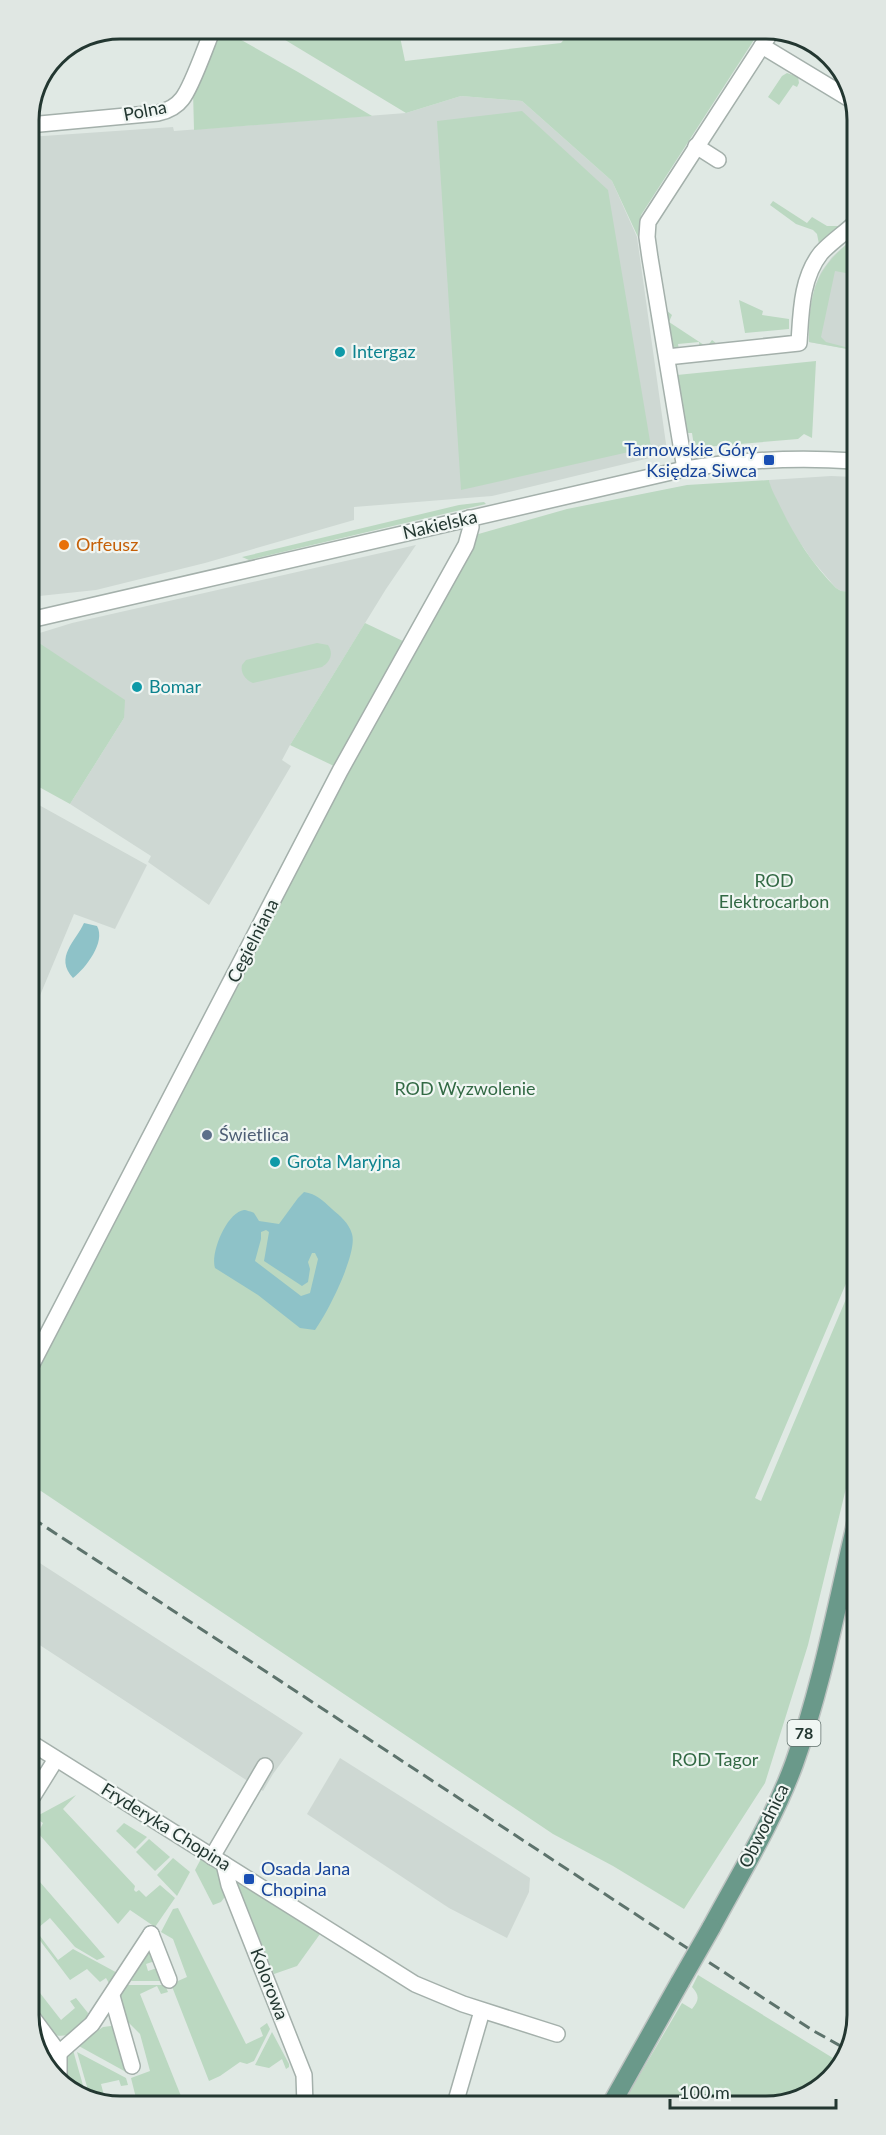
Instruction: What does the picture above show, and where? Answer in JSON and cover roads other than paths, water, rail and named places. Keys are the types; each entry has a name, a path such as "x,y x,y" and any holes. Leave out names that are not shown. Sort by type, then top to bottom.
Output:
{"main road":[{"name":"Obwodnica","path":"616,2096 711,1928 775,1806 793,1765 816,1692 847,1562"}],"street":[{"name":"Polna","path":"39,124 169,110 186,94 208,39"},
{"path":"685,469 646,237 648,222 767,39"},
{"path":"762,46 843,95"},
{"path":"696,146 718,160"},
{"path":"667,357 799,343 802,304 807,280 820,254 847,230"},
{"name":"Nakielska","path":"39,618 685,469 781,460 847,461"},
{"name":"Cegielniana","path":"39,1351 340,771 466,545 471,527 470,518"},
{"name":"Fryderyka Chopina","path":"39,1748 415,1984 482,2011 557,2034"},
{"path":"39,1786 56,1759"},
{"path":"218,1860 265,1766"},
{"name":"Kolorowa","path":"218,1860 304,2075 305,2096"},
{"path":"59,2053 92,2024 151,1934 169,1980"},
{"path":"112,1996 132,2066"},
{"path":"457,2096 482,2011"},
{"path":"41,2028 59,2053 59,2068"}],"water":[{"path":"84,923 97,926 99,939 89,961 73,978 68,970 66,956"},
{"path":"304,1192 319,1198 344,1220 352,1234 353,1243 346,1269 334,1298 315,1330 300,1328 258,1295 215,1268 214,1261 221,1234 238,1212 248,1211 254,1213 259,1221 279,1224","holes":["266,1230 269,1232 264,1261 302,1286 308,1282 310,1269 308,1262 312,1253 315,1253 318,1259 310,1293 301,1296 255,1261 261,1232"]}],"railway":[{"path":"39,1523 812,2030 841,2046"}],"place":[{"name":"Intergaz","path":"340,352"},
{"name":"Tarnowskie Góry Księdza Siwca","path":"769,460"},
{"name":"Orfeusz","path":"64,545"},
{"name":"Bomar","path":"137,687"},
{"name":"Świetlica","path":"207,1135"},
{"name":"Grota Maryjna","path":"275,1162"},
{"name":"Osada Jana Chopina","path":"249,1879"}],"park label":[{"name":"ROD Elektrocarbon","path":"774,891"},
{"name":"ROD Wyzwolenie","path":"465,1089"},
{"name":"ROD Tagor","path":"715,1760"}]}
